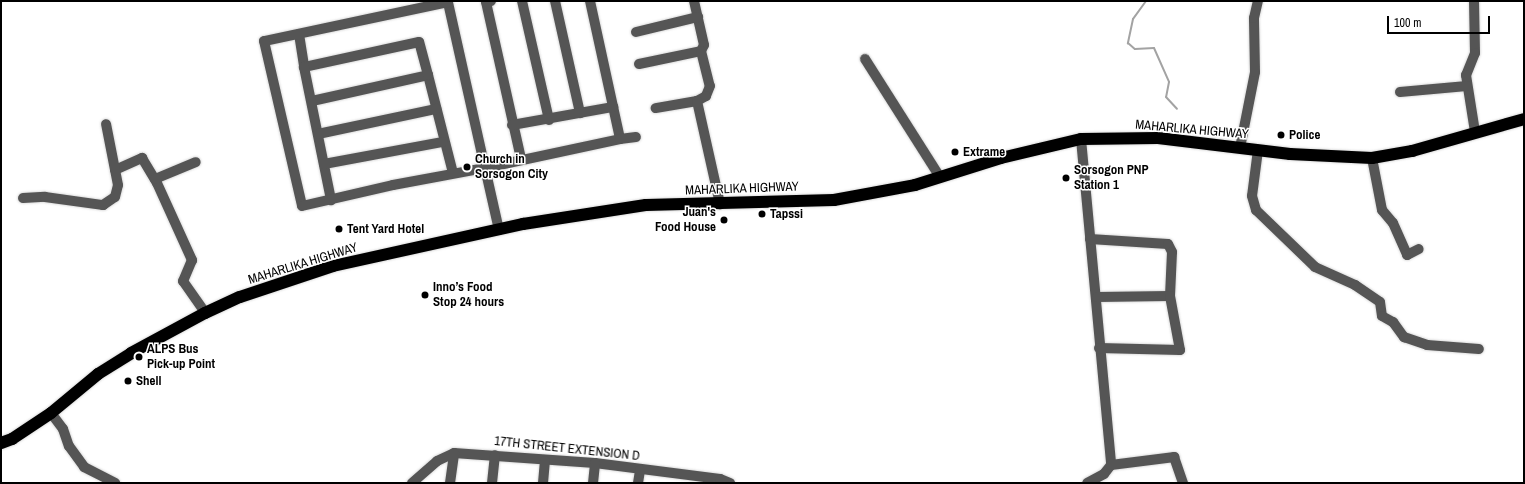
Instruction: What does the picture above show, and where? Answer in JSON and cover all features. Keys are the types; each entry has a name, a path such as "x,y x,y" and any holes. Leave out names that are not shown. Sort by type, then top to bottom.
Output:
{"highway":[{"name":"MAHARLIKA HIGHWAY","path":"1,443 12,439 51,413 98,374 155,339 205,313 240,298 333,266 499,230 646,205 834,200 915,185 1001,158 1081,139 1158,138 1258,150 1372,158 1412,151 1474,132 1524,119"}],"street":[{"path":"491,1 486,2 512,125 521,160"},
{"path":"522,1 549,120"},
{"path":"555,1 580,113"},
{"path":"590,1 620,139"},
{"path":"656,108 697,101 706,96 710,86 701,51 704,45 694,1"},
{"path":"1240,148 1255,72 1254,18 1258,1"},
{"path":"1474,1 1475,53 1466,75 1474,132"},
{"path":"499,230 485,168 448,2 264,41 302,206 453,173 485,168 620,139 636,137"},
{"path":"636,32 698,17"},
{"path":"299,34 304,67 332,200"},
{"path":"304,67 419,42 443,142 453,173"},
{"path":"639,64 701,51"},
{"path":"865,59 940,177"},
{"path":"312,101 428,75"},
{"path":"1400,92 1467,86"},
{"path":"697,101 720,204"},
{"path":"512,125 549,120 614,107"},
{"path":"318,134 436,109"},
{"path":"23,198 45,197 103,205 115,197 118,185 106,124"},
{"path":"1081,139 1097,297 1099,348 1111,465 1104,474 1087,483"},
{"path":"324,164 443,142"},
{"path":"1258,150 1252,196 1256,210 1315,267 1355,285 1380,302 1382,316 1392,322 1404,337 1427,345 1479,349"},
{"path":"115,170 142,158 192,260 183,281 205,313"},
{"path":"1372,158 1382,210 1393,223 1407,255 1419,249"},
{"path":"154,180 196,162"},
{"path":"1090,239 1168,244 1172,252 1170,296 1180,350 1099,348"},
{"path":"1097,297 1170,296"},
{"path":"51,413 63,429 68,446 84,467 115,483"},
{"path":"450,483 454,453"},
{"name":"17TH STREET EXTENSION D","path":"412,483 437,461 454,453 495,455 545,461 595,463 640,470 682,479 720,478 730,483"},
{"path":"492,483 495,455"},
{"path":"1111,465 1174,457 1183,483"},
{"path":"543,483 545,461"},
{"path":"593,483 595,463"},
{"path":"638,483 640,470"}],"waterway":[{"path":"1146,1 1133,19 1128,43 1135,49 1154,48 1169,82 1166,97 1177,109"}],"place":[{"name":"Police","path":"1281,135"},
{"name":"Extrame","path":"955,152"},
{"name":"Church in Sorsogon City","path":"467,167"},
{"name":"Sorsogon PNP Station 1","path":"1066,178"},
{"name":"Tapssi","path":"762,214"},
{"name":"Juan's Food House","path":"724,220"},
{"name":"Tent Yard Hotel","path":"339,229"},
{"name":"Inno’s Food Stop 24 hours","path":"425,295"},
{"name":"ALPS Bus Pick-up Point","path":"139,357"},
{"name":"Shell","path":"128,381"}]}
